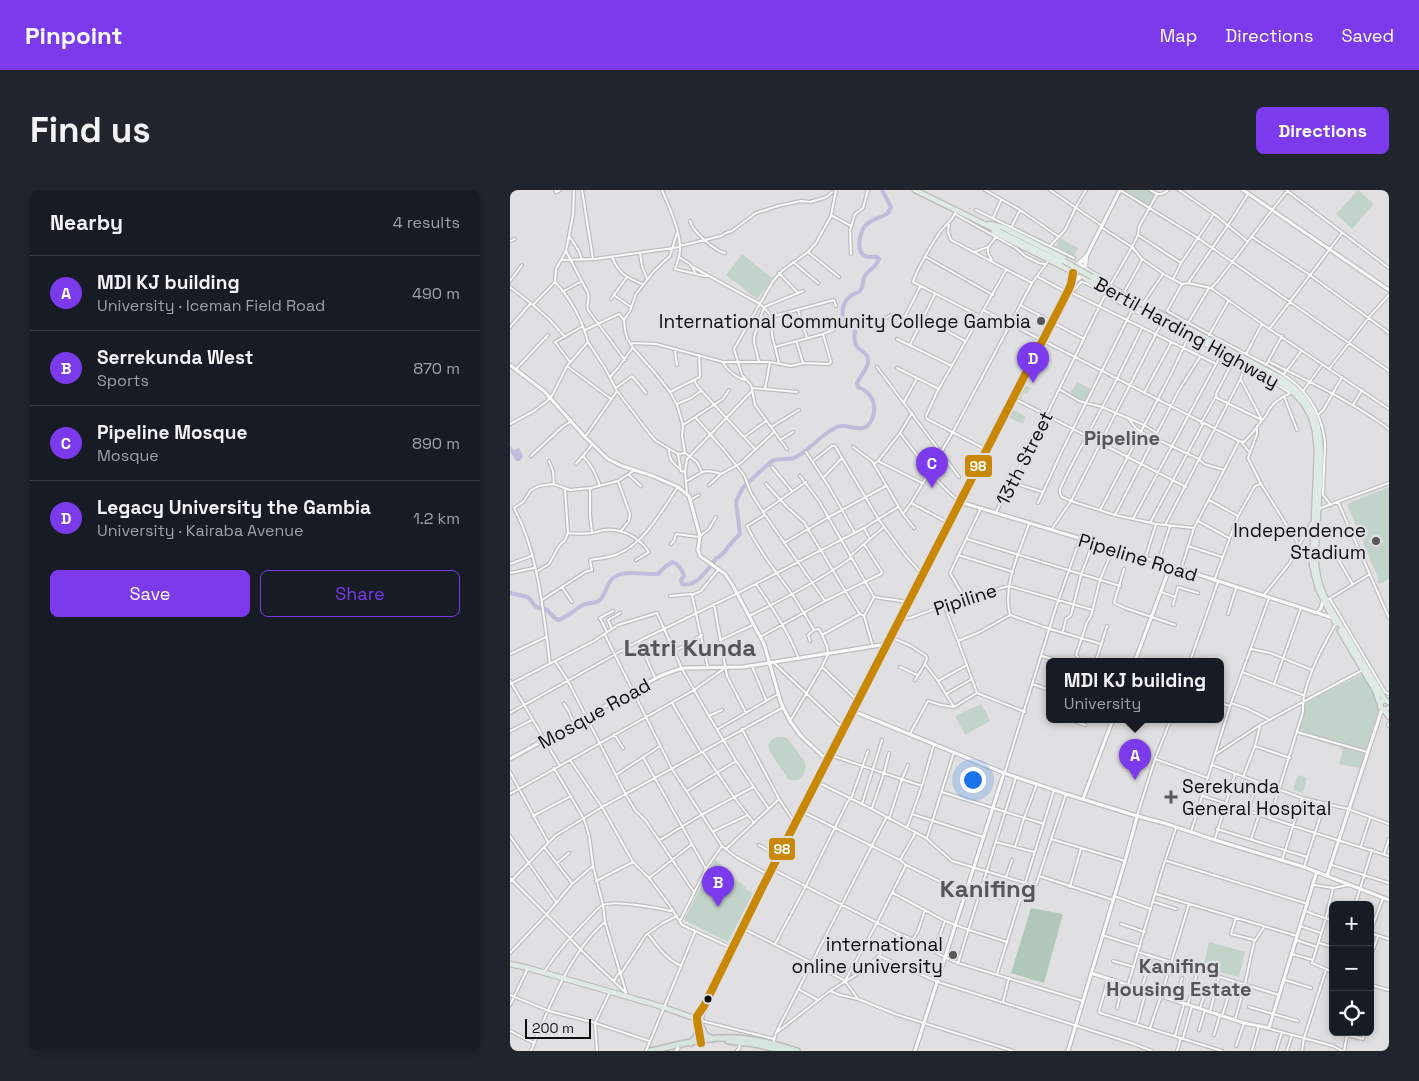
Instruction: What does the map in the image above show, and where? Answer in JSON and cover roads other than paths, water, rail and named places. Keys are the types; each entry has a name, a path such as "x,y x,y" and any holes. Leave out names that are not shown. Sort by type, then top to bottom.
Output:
{"highway":[{"path":"700,1028 705,1035 712,1039"},
{"path":"690,1043 696,1037 700,1028"},
{"path":"663,1051 712,1039 746,1038 798,1051"},
{"path":"650,1051 690,1043 722,1041 772,1045 784,1051"}],"main road":[{"name":"Bertil Harding Highway","path":"915,190 956,212 991,226"},
{"name":"Bertil Harding Highway","path":"922,190 1158,314 1163,320 1222,353 1279,381 1292,393 1308,412 1316,439 1312,564 1316,582 1388,701"},
{"path":"1071,284 1073,272 1047,262 990,229 991,226 1002,227 1077,265 1086,257"},
{"path":"1086,257 1085,269 1161,312 1163,320"},
{"path":"1071,284 1081,276 1163,320"},
{"name":"Bertil Harding Highway","path":"1163,320 1208,336 1289,383 1310,406 1315,417 1321,451 1316,551 1319,582 1333,618 1389,717"},
{"path":"1384,708 1382,701 1388,701"},
{"path":"510,964 627,995 700,1019 702,1042"}],"street":[{"path":"555,190 556,192 560,190"},
{"path":"510,327 555,282 556,269 566,251 574,209 574,190"},
{"path":"582,190 593,260"},
{"path":"662,190 680,247 675,269 709,276"},
{"path":"851,254 851,226 855,214 863,208 868,190"},
{"path":"985,190 1020,210 1059,237"},
{"path":"1050,190 1132,247 1142,259 1163,274 1182,284 1188,283 1210,288 1389,408"},
{"path":"1050,246 1066,230 1086,190"},
{"path":"1086,257 1120,190 1198,238 1389,371"},
{"path":"1150,190 1157,194 1163,194 1168,190"},
{"path":"1179,190 1214,214 1247,242"},
{"path":"1243,190 1389,290"},
{"path":"1188,323 1210,288 1217,282 1287,190 1389,268"},
{"path":"561,260 593,260 680,247 721,236 732,231 756,213 771,207 801,201 810,202 828,196 834,191 836,196 832,215 816,243 808,252 779,273 773,280 734,349 737,361 752,389 756,405 787,449"},
{"path":"1112,284 1138,235 1139,227 1148,207 1157,194"},
{"path":"1188,283 1248,194"},
{"path":"993,218 1001,200"},
{"path":"976,210 1074,258"},
{"path":"1012,226 1020,210"},
{"path":"979,316 920,287 913,280 940,232 949,224 956,212 1016,248 1025,256 1039,263 1047,262"},
{"path":"1172,279 1214,214"},
{"path":"832,215 851,226"},
{"path":"690,221 691,225 705,239 720,252 725,253"},
{"path":"949,224 948,232 951,240 1032,283"},
{"path":"677,233 670,256 636,294 624,320 625,330 630,343 670,392 677,405 683,425 682,436 685,453 697,462 702,472"},
{"path":"1270,328 1342,233"},
{"path":"1138,235 1181,263"},
{"path":"569,236 579,251 582,260"},
{"path":"974,252 988,247 996,237"},
{"path":"1252,237 1310,275 1389,333"},
{"path":"510,241 515,239"},
{"path":"988,247 988,253 993,263"},
{"path":"566,251 589,295 588,310 625,360"},
{"path":"808,252 839,277"},
{"path":"640,253 647,280"},
{"path":"926,256 993,295"},
{"path":"612,257 619,271 643,284"},
{"path":"679,257 764,307 771,317 772,335 779,363"},
{"path":"1125,292 1142,259"},
{"path":"793,262 818,284"},
{"path":"903,514 953,432 1032,283 1047,262"},
{"path":"510,281 522,265"},
{"path":"1077,265 1082,265 1085,269 1081,276 1076,276 1073,272 1077,265"},
{"path":"692,266 696,274"},
{"path":"987,450 926,417 939,389 1006,270"},
{"path":"779,273 798,293"},
{"path":"1144,302 1163,274"},
{"path":"611,299 627,277"},
{"path":"1038,277 1215,364"},
{"path":"563,292 582,281"},
{"path":"555,282 583,326 588,342 616,390 649,433 669,449 678,454 685,453"},
{"path":"1075,289 1079,283 1083,282 1132,310 1163,320 1222,353 1232,361 1292,393"},
{"path":"886,818 776,1032 772,1045 700,1019 704,1006 778,856 1071,284"},
{"path":"1182,284 1167,311 1208,336 1246,354 1283,375 1296,384 1312,403 1318,415 1325,443 1324,496 1331,505"},
{"path":"900,326 920,287"},
{"path":"510,288 550,320 565,337"},
{"path":"759,362 754,337 764,307 803,291"},
{"path":"910,345 935,294"},
{"path":"614,295 631,307"},
{"name":"13th Street","path":"995,513 1046,416 1105,295"},
{"path":"1329,369 1369,317 1389,295"},
{"path":"771,317 834,300 836,306"},
{"path":"1208,336 1229,300"},
{"path":"1020,305 1084,339"},
{"path":"798,310 807,338"},
{"path":"983,310 1241,442 1250,453"},
{"path":"1038,503 1132,310"},
{"path":"585,330 619,314 624,320"},
{"path":"878,324 891,316 903,320"},
{"path":"922,318 966,341"},
{"path":"1051,530 1071,501 1163,320"},
{"path":"1246,354 1262,324"},
{"path":"570,362 555,342 583,326"},
{"path":"1142,328 1060,488 1060,493 1062,497 1071,501 1115,515 1156,524 1194,528"},
{"path":"775,346 833,330"},
{"path":"516,369 548,334"},
{"path":"630,343 656,344 676,348 723,362 770,362 791,366 803,362 829,364 831,362 823,334"},
{"path":"1100,510 1158,400 1189,336"},
{"path":"1266,365 1282,336"},
{"path":"897,340 952,366"},
{"path":"510,424 539,408 550,398 567,366 588,342"},
{"path":"797,343 803,362"},
{"path":"1144,393 1171,343"},
{"path":"610,377 625,360 633,347"},
{"path":"676,348 676,365"},
{"path":"1283,375 1302,350"},
{"path":"1133,519 1222,353"},
{"path":"670,392 700,377 699,355"},
{"path":"1115,515 1185,378 1200,357"},
{"path":"1150,523 1216,396 1232,361"},
{"path":"1268,361 1353,405 1389,429"},
{"path":"723,362 725,367 742,380 746,380"},
{"path":"765,389 770,362"},
{"path":"510,365 550,398 570,422 603,455 613,462 678,487 687,493"},
{"path":"1303,391 1323,365"},
{"path":"567,366 611,398"},
{"path":"877,367 959,477"},
{"path":"1165,525 1186,487 1245,367"},
{"path":"897,368 939,389"},
{"path":"585,437 616,390 632,376 646,393"},
{"path":"1318,415 1324,409 1342,377"},
{"path":"904,402 916,379"},
{"path":"694,380 701,391 755,449"},
{"path":"1240,380 1262,420"},
{"path":"797,392 752,389 689,456 685,472 687,493 700,536 698,550 700,556 728,577 738,593 765,646 778,694 790,721 801,736 828,761"},
{"path":"1059,389 1086,403 1102,407 1144,425 1157,433"},
{"path":"683,425 725,397 729,390"},
{"path":"1353,405 1362,390"},
{"path":"677,405 701,391"},
{"path":"1181,569 1194,528 1241,442 1244,442 1254,431 1274,404 1284,396 1292,393"},
{"path":"1216,396 1262,420"},
{"path":"1284,396 1297,430"},
{"path":"1013,398 1186,487"},
{"path":"771,427 799,410"},
{"path":"874,464 900,433 912,414"},
{"path":"694,417 747,481 751,493 762,512 825,601"},
{"path":"1129,419 1141,432 1199,459 1204,464 1224,470"},
{"path":"744,437 766,421"},
{"path":"531,456 570,422"},
{"path":"1258,426 1248,458 1261,484 1299,545"},
{"path":"709,485 721,474 736,466 774,432"},
{"path":"780,440 793,432"},
{"path":"900,433 930,471 952,496 960,502"},
{"path":"576,464 592,445"},
{"path":"812,461 832,446 835,446 879,520 905,555 923,574"},
{"path":"853,447 871,460 898,507 914,528"},
{"path":"669,449 671,460 681,471 685,472"},
{"path":"806,452 855,533"},
{"path":"678,454 681,471"},
{"path":"583,456 594,469 600,486"},
{"path":"823,478 842,458"},
{"path":"549,461 553,471 554,484"},
{"path":"878,461 923,484"},
{"path":"772,467 792,491"},
{"path":"550,663 542,600 536,572 524,529 514,508 523,502 534,488 539,486 554,484 565,489 590,488 618,481 635,470"},
{"path":"686,481 702,472 710,470 721,474"},
{"path":"629,475 641,486"},
{"path":"800,476 806,482 828,517 874,597"},
{"path":"618,481 630,514 629,521 621,532"},
{"path":"762,512 806,482"},
{"path":"1011,482 1043,492"},
{"path":"766,484 804,522 822,549 852,602 860,614 864,616"},
{"path":"1191,658 1222,557 1238,516 1255,486 1261,484"},
{"path":"1318,509 1389,484"},
{"path":"784,543 886,486"},
{"path":"542,600 585,572 592,570 590,560 617,555 638,540 654,522 678,487"},
{"path":"590,488 592,533"},
{"path":"536,572 549,564 568,533 565,489"},
{"path":"690,500 699,494"},
{"path":"1209,500 1238,516"},
{"name":"Pipeline Road","path":"960,502 1181,569 1333,618"},
{"path":"1338,502 1389,618"},
{"path":"911,503 949,523"},
{"path":"510,713 639,641 855,533 898,507"},
{"path":"965,598 950,573 982,508"},
{"path":"765,515 747,526 757,546 814,630"},
{"path":"671,544 677,534 700,536 709,529 716,517"},
{"path":"1263,596 1289,564 1313,520"},
{"path":"1198,521 1230,538"},
{"path":"1010,615 1008,586 1029,524"},
{"path":"1145,559 1156,524"},
{"path":"1158,563 1170,526"},
{"path":"749,616 792,595 834,570 884,527"},
{"path":"864,528 870,539"},
{"path":"568,533 592,533 605,530 621,532 638,540 649,552 636,560"},
{"path":"967,539 1120,586"},
{"path":"915,1051 973,867 1025,712 1068,571 1080,539"},
{"path":"1062,632 1066,620 1070,616 1081,575 1094,543"},
{"path":"760,636 882,573 864,544"},
{"path":"1188,546 1222,557"},
{"path":"1078,658 1076,655 1093,610 1100,580 1113,549"},
{"path":"958,555 1013,572"},
{"path":"510,564 532,556"},
{"path":"1338,559 1353,585"},
{"path":"1136,658 1170,566"},
{"path":"510,573 534,568"},
{"path":"1124,569 1114,602 1125,608 1175,625"},
{"path":"670,596 693,594 701,591 718,570"},
{"path":"1316,613 1327,600 1370,574"},
{"path":"756,584 792,641 799,659"},
{"name":"Pipiline","path":"900,619 910,618 965,598 1008,586 1093,610"},
{"path":"562,587 572,602"},
{"path":"1173,605 1179,587 1198,593"},
{"path":"1228,614 1236,588"},
{"path":"1161,592 1175,597"},
{"path":"693,594 708,668"},
{"path":"874,597 908,602"},
{"path":"873,646 864,616 874,597"},
{"path":"1191,832 1230,705 1269,598"},
{"path":"1327,600 1385,692 1389,694"},
{"path":"714,604 727,676 746,713"},
{"path":"944,605 977,693 1025,712"},
{"path":"1274,684 1301,608"},
{"path":"613,611 600,618 672,769 722,846 736,857 769,875"},
{"path":"612,629 608,620 620,613"},
{"path":"560,766 510,683 618,625 656,613 659,614 682,668 723,741 769,809"},
{"path":"822,635 860,614"},
{"path":"958,641 980,632 1010,615 1101,644"},
{"path":"1270,818 1303,712 1304,695 1318,655 1336,623"},
{"path":"720,640 753,625"},
{"path":"1097,658 1107,626"},
{"path":"790,721 828,654 827,646 819,630 814,630 808,635 810,641"},
{"path":"674,651 702,635"},
{"path":"510,654 546,637"},
{"path":"890,637 911,646 927,658 915,680"},
{"path":"639,641 655,679"},
{"name":"Mosque Road","path":"510,759 671,671 682,668 752,666 887,644"},
{"path":"1251,649 1313,670"},
{"path":"1041,656 1048,658"},
{"path":"555,660 568,681 585,718 626,795 694,892"},
{"path":"771,663 844,729"},
{"path":"925,664 954,707"},
{"path":"938,681 967,665"},
{"path":"752,666 766,700"},
{"path":"822,667 858,701"},
{"path":"900,667 918,676"},
{"path":"510,794 694,690 725,668"},
{"path":"1215,755 1260,725 1364,670"},
{"path":"1242,672 1304,695"},
{"path":"946,694 972,679"},
{"path":"1032,684 1046,689"},
{"path":"910,734 928,700 941,706 954,707 977,693"},
{"path":"717,730 778,694"},
{"path":"672,702 702,752 754,823"},
{"path":"564,704 568,708 574,724"},
{"path":"1224,704 1248,709 1270,720"},
{"path":"627,995 511,880 555,836 602,807 783,707"},
{"path":"1327,876 1348,809 1384,708"},
{"path":"709,716 722,710"},
{"path":"853,711 1004,773 1083,800 1304,867 1389,900"},
{"path":"510,732 533,719"},
{"path":"1080,723 1085,725"},
{"path":"1083,800 1112,723"},
{"path":"1068,1051 1137,816 1168,723"},
{"path":"1243,777 1255,746 1260,725"},
{"path":"742,729 779,799 795,824"},
{"path":"1297,732 1368,753"},
{"path":"614,734 623,748"},
{"path":"862,804 882,740"},
{"path":"907,828 934,744"},
{"path":"616,775 660,746"},
{"path":"1255,746 1290,758"},
{"path":"775,944 848,801 851,799 868,751"},
{"path":"926,838 954,752"},
{"path":"872,809 890,754"},
{"path":"830,755 922,786"},
{"path":"643,757 706,869"},
{"path":"1155,759 1208,778"},
{"path":"570,760 602,807 633,862 648,878 682,925 732,948"},
{"path":"687,792 736,761"},
{"path":"889,819 908,765"},
{"path":"1212,765 1302,798 1348,809 1389,824"},
{"path":"554,768 584,819 590,840 593,866 603,905 605,922 627,995"},
{"path":"510,772 548,842"},
{"path":"1215,840 1235,774"},
{"path":"958,963 1016,777"},
{"path":"816,782 916,832 926,838 952,861 1025,883"},
{"path":"1248,811 1257,782"},
{"path":"1015,848 1037,784"},
{"path":"659,840 753,787"},
{"path":"997,974 1054,790"},
{"path":"942,792 1044,824"},
{"path":"1036,885 1066,794"},
{"path":"533,816 571,796"},
{"path":"1203,796 1389,856"},
{"path":"1282,860 1302,798"},
{"path":"726,849 779,799"},
{"path":"1304,867 1324,804"},
{"path":"802,811 900,860 906,865 951,887 965,897"},
{"path":"912,814 983,837"},
{"path":"713,832 748,815"},
{"path":"1251,840 1258,815"},
{"path":"1362,846 1370,818"},
{"path":"1128,985 1176,828"},
{"path":"1217,829 1307,857"},
{"path":"900,860 916,832"},
{"path":"510,836 556,902"},
{"path":"1051,839 1125,861"},
{"path":"1384,854 1389,839"},
{"path":"996,842 1034,852"},
{"path":"648,878 691,845"},
{"path":"759,845 778,856"},
{"path":"680,921 706,869 722,846"},
{"path":"544,847 572,884"},
{"path":"1070,886 1081,848"},
{"path":"1356,901 1372,850"},
{"path":"556,863 569,853"},
{"path":"999,898 1012,860"},
{"path":"1166,860 1308,904"},
{"path":"596,881 633,862"},
{"path":"845,981 878,923 906,865"},
{"path":"1331,865 1389,883"},
{"path":"510,953 572,884 593,866"},
{"path":"772,870 899,934 913,939 945,958 1083,1001"},
{"path":"1269,1028 1317,872"},
{"path":"1039,876 1151,909"},
{"path":"1314,885 1333,888 1350,884"},
{"path":"1329,971 1312,964 1333,888"},
{"path":"892,892 945,921 1007,942"},
{"path":"1156,894 1264,927 1317,947"},
{"path":"1383,898 1370,933 1389,939"},
{"path":"1154,902 1176,909"},
{"path":"544,974 555,954 603,905 620,903 652,906 673,911"},
{"path":"1150,1029 1189,904"},
{"path":"913,939 918,931 925,910"},
{"path":"1305,911 1329,919"},
{"path":"614,981 648,933 677,916"},
{"path":"1236,918 1231,934 1254,940"},
{"path":"937,943 945,921"},
{"path":"531,1051 563,978 581,950 605,922"},
{"path":"1121,924 1145,932"},
{"path":"1300,926 1321,933"},
{"path":"1235,1020 1254,940 1264,927"},
{"path":"742,928 845,981 858,999"},
{"path":"646,1051 695,932"},
{"path":"648,933 669,960 681,966"},
{"path":"776,1032 830,991 862,971 899,934"},
{"path":"1102,935 1140,947"},
{"path":"1374,947 1378,936"},
{"path":"1318,943 1329,946"},
{"path":"1138,952 1280,995"},
{"path":"1292,954 1313,960"},
{"path":"879,956 938,982 1152,1051"},
{"path":"1141,990 1152,956"},
{"path":"1113,961 1134,967"},
{"path":"510,1005 528,968"},
{"path":"1175,1036 1198,970"},
{"path":"1302,1051 1304,1038 1326,970"},
{"path":"1091,973 1221,1016 1333,1046 1343,1051 1347,1036"},
{"path":"1210,1012 1220,976"},
{"path":"1004,1002 1009,978"},
{"path":"1176,1001 1182,978"},
{"path":"1108,979 1099,1012 1222,1051"},
{"path":"1284,980 1311,988"},
{"path":"1117,1008 1124,984"},
{"path":"1374,986 1388,990 1389,985"},
{"path":"1199,1030 1207,986"},
{"path":"798,990 818,1000"},
{"path":"830,991 858,999 894,1014 1014,1051"},
{"path":"1137,1024 1146,991"},
{"path":"1214,1035 1230,991"},
{"path":"597,1051 595,1023 610,992"},
{"path":"510,995 549,1011 650,1040"},
{"path":"1177,1051 1192,1006"},
{"path":"1249,1007 1298,1021"},
{"path":"1236,1046 1244,1023"},
{"path":"1252,1050 1259,1026"},
{"path":"510,1031 534,1043"},
{"path":"1276,1051 1282,1032"},
{"path":"1287,1051 1292,1035"},
{"path":"1351,1036 1363,1039 1363,1036"},
{"path":"739,1050 740,1042"}],"waterway":[{"path":"510,593 528,597 536,607 547,610 558,620 585,604 598,601 603,597 611,580 618,575 633,573 658,574 672,562 678,565 682,571 684,576 681,580 682,584 692,583 705,573 716,558 724,553 740,534 736,502 743,488 768,464 774,460 796,457 837,427 863,428 869,424 873,416 874,404 869,394 858,387 857,383 866,368 868,357 855,344 855,331 844,323 843,311 846,300 861,290 865,275 879,259 877,257 865,256 860,250 859,245 864,227 872,220 888,213 891,207 882,190"}],"place":[{"name":"International Community College Gambia","path":"1041,321"},
{"name":"Legacy University the Gambia","path":"1033,383"},
{"name":"Pipeline Mosque","path":"932,488"},
{"name":"Independence Stadium","path":"1376,541"},
{"name":"MDI KJ building","path":"1135,780"},
{"name":"Serekunda General Hospital","path":"1171,797"},
{"name":"Serrekunda West","path":"718,907"},
{"name":"international online university","path":"953,955"}],"district":[{"name":"Pipeline","path":"1122,438"},
{"name":"Latri Kunda","path":"690,648"},
{"name":"Kanifing","path":"988,889"},
{"name":"Kanifing Housing Estate","path":"1179,978"}]}
